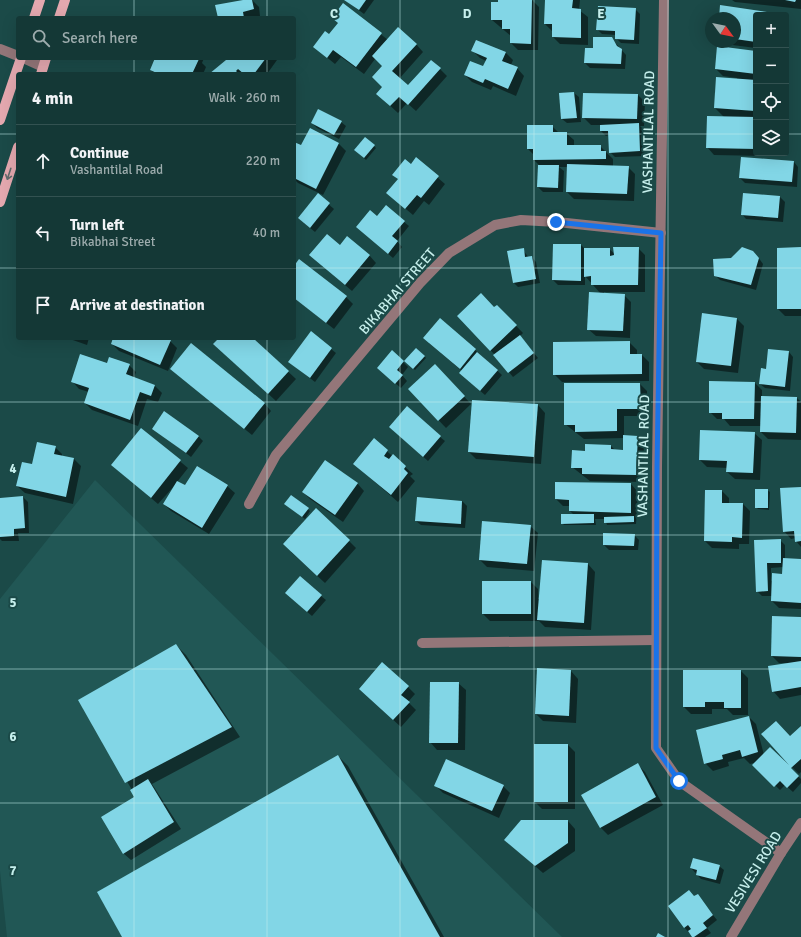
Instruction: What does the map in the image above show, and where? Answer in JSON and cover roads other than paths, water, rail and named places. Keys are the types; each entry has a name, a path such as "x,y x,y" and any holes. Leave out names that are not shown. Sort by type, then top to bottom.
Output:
{"main road":[{"path":"35,16 40,0"},
{"path":"60,16 65,0"},
{"path":"17,72 21,60"},
{"path":"0,120 16,75"},
{"path":"0,202 16,153"}],"street":[{"name":"VASHANTILAL ROAD","path":"664,0 656,748 679,781 780,853"},
{"path":"0,49 16,55"},
{"path":"27,60 43,66"},
{"name":"BIKABHAI STREET","path":"249,504 276,455 420,284 449,252 495,225 520,220 556,222 661,233"},
{"path":"422,642 656,640"},
{"name":"VESIVESI ROAD","path":"731,937 780,853 801,823"}]}
